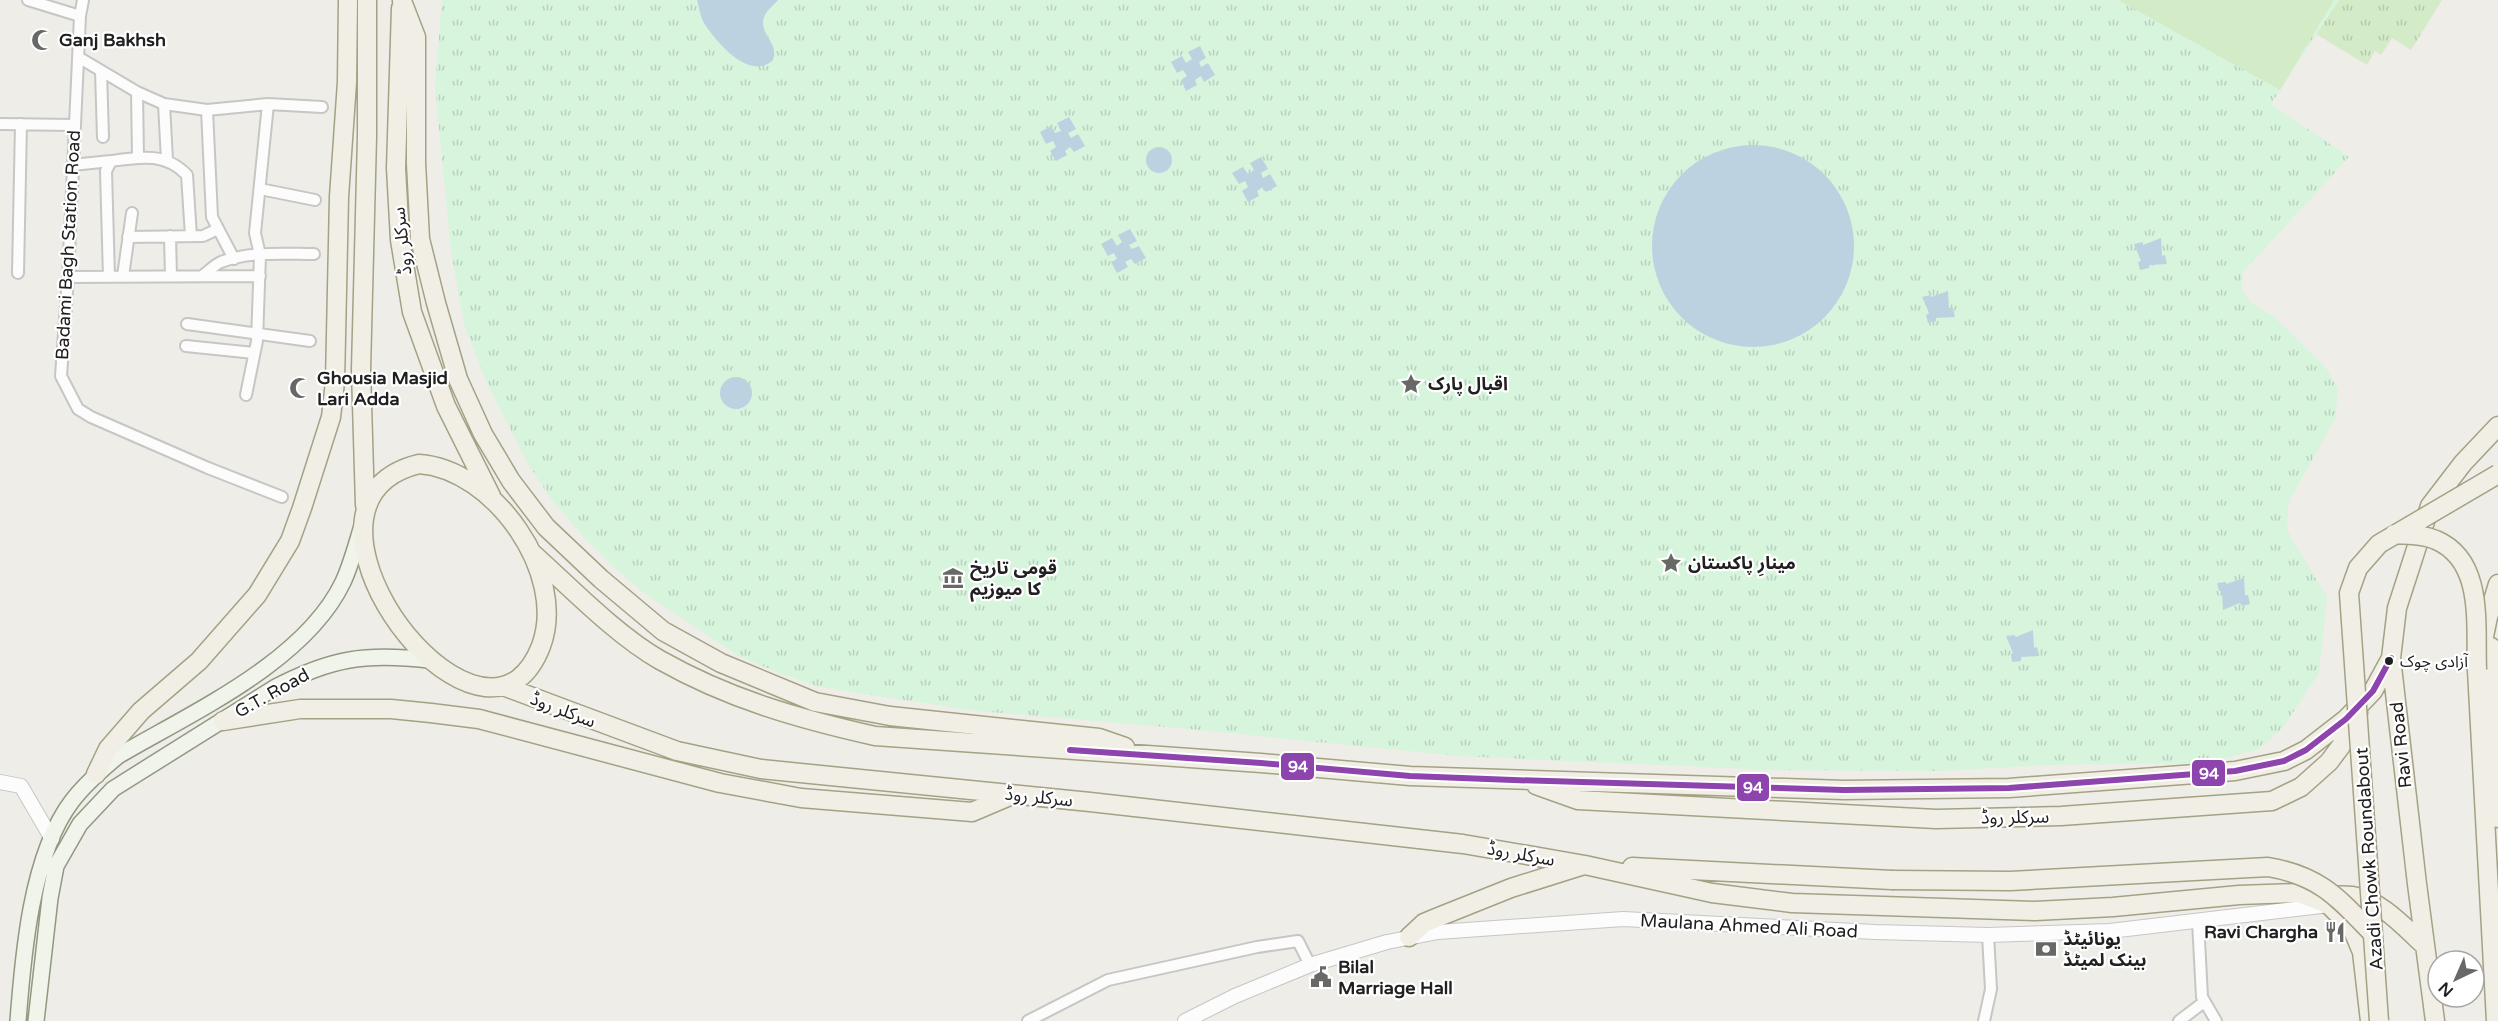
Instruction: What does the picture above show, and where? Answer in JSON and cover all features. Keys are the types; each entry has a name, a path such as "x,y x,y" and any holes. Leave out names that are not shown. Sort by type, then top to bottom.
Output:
{"main road":[{"path":"96,774 108,749 141,711 199,661 257,595 290,541 302,508 331,417 334,393 339,197 347,82 348,0"},
{"name":"سرکلر روڈ","path":"365,507 361,370 368,0"},
{"path":"402,0 416,37 416,164 420,239 436,303 458,379 483,434 511,481 546,527 609,586 663,631 721,663 815,702 890,716 1099,738 1150,756"},
{"name":"سرکلر روڈ","path":"402,0 396,168 400,240 412,312 446,406 493,500"},
{"name":"Ravi Road","path":"2435,1021 2391,658 2397,608 2430,506 2463,463 2498,426"},
{"path":"18,1021 20,989 35,891 52,839 71,802 96,774 118,756 275,662 302,639 319,619 343,583 362,526 365,507 375,490 384,481 401,470 419,464 443,468 493,500 507,515 531,552 545,592 547,608 544,638 533,663 524,674 503,686 476,684 461,680 429,660 401,628 387,604 369,564 362,526"},
{"name":"Azadi Chowk Roundabout","path":"2379,1021 2349,593 2354,576 2363,561 2379,544 2392,534 2498,474"},
{"path":"2392,534 2417,535 2448,546 2463,561 2474,592 2496,1021"},
{"name":"سرکلر روڈ","path":"531,552 609,622 659,659 729,695 823,724 875,736 1261,762 1410,776 1844,790 2009,788 2244,769 2284,761 2306,750 2346,719 2373,691 2391,658"},
{"path":"2477,670 2487,617 2498,584"},
{"path":"2498,622 2489,655 2498,818"},
{"name":"G.T. Road","path":"36,1021 50,898 56,866 71,837 87,815 113,789 274,688 326,664 358,657 389,656 429,660"},
{"name":"سرکلر روڈ","path":"503,686 625,732 712,760 812,775 1014,794 1463,844 1585,865 1712,893 1792,903 2035,911 2113,907 2239,895 2298,893 2329,905 2352,928 2362,952 2370,1021"},
{"path":"223,721 300,709 352,708 431,713 479,719 720,783 801,798 972,812 1014,794"},
{"name":"سرکلر روڈ","path":"1524,781 1578,800 1936,819 2061,816 2272,801 2301,787 2329,762 2341,746 2359,711"},
{"path":"1409,937 1424,923 1436,918 1511,888 1585,865"},
{"name":"سرکلر روڈ","path":"1585,865 1892,880 2010,882 2268,867 2300,874 2315,881 2338,898 2374,935"},
{"path":"2309,896 2353,896 2372,902 2392,916 2425,946"}],"street":[{"path":"28,0 80,16"},
{"name":"Badami Bagh Station Road","path":"83,0 80,16 61,376 78,409 121,431 282,497"},
{"path":"78,57 137,92 164,104 207,110 268,104 322,107"},
{"path":"101,71 103,137"},
{"path":"137,92 138,157"},
{"path":"164,104 167,160"},
{"path":"246,396 257,332 260,255 255,234 268,104"},
{"path":"207,110 212,217 234,259"},
{"path":"0,124 74,125"},
{"path":"18,273 21,124"},
{"path":"72,165 138,157 167,160 178,166 187,175 190,236"},
{"path":"109,277 106,171 111,161"},
{"path":"260,189 315,200"},
{"path":"123,276 132,213"},
{"path":"128,237 203,236 218,229"},
{"path":"170,237 171,276"},
{"path":"202,276 219,263 234,259 260,255 314,254"},
{"path":"68,277 260,276"},
{"path":"187,324 310,341"},
{"path":"186,346 254,353"},
{"path":"0,782 21,786 52,839"},
{"path":"1789,928 1792,903"},
{"name":"Maulana Ahmed Ali Road","path":"1185,1021 1235,996 1310,965 1409,937 1490,927 1623,919 1988,935 2110,931 2329,905"},
{"path":"2198,921 2202,998 2216,1021"},
{"path":"1984,1021 1991,989 1988,935"},
{"path":"1028,1021 1108,981 1257,946 1298,941 1310,965"},
{"path":"2179,1021 2204,1002"}],"green space":[{"name":"اقبال پارک","path":"442,0 2339,0 2271,104 2349,157 2243,272 2241,288 2251,303 2273,316 2324,365 2338,389 2335,419 2288,503 2287,531 2327,597 2319,673 2281,730 2259,749 2207,763 2045,765 1941,771 1771,770 1458,756 978,711 817,686 784,675 739,656 643,592 582,535 552,500 528,464 485,379 464,324 451,251 435,86"},
{"path":"2118,0 2334,0 2280,90"},
{"path":"2339,0 2442,0 2411,50 2392,38 2381,55 2375,51 2367,65 2316,34"}],"water":[{"path":"697,0 778,0 766,13 763,21 763,27 773,48 773,60 764,66 754,66 734,57 704,23"},
{"path":"1200,46 1206,58 1199,62 1201,67 1208,63 1215,75 1204,82 1201,76 1195,80 1197,85 1186,91 1181,80 1187,76 1183,70 1177,73 1171,62 1182,56 1186,63 1192,59 1188,52"},
{"path":"1069,117 1076,129 1068,133 1071,138 1078,134 1085,146 1074,152 1070,147 1065,151 1067,155 1056,161 1050,151 1056,147 1053,141 1046,144 1040,132 1051,126 1055,133 1061,131 1057,123"},
{"path":"1743,145 1763,145 1792,152 1825,174 1847,207 1854,246 1847,285 1825,318 1792,340 1763,347 1743,347 1714,340 1681,318 1659,285 1652,256 1652,236 1659,207 1681,174 1714,152"},
{"path":"1159,147 1168,151 1172,160 1168,169 1159,173 1150,169 1146,160 1150,151"},
{"path":"1261,157 1268,169 1261,173 1263,178 1270,174 1277,186 1266,192 1263,187 1257,191 1259,196 1248,202 1242,191 1248,187 1245,181 1239,184 1232,173 1243,167 1248,174 1254,170 1250,163"},
{"path":"1130,229 1137,241 1129,245 1132,249 1139,246 1146,258 1135,264 1131,259 1125,262 1128,267 1117,273 1111,262 1117,259 1114,253 1108,256 1101,244 1112,238 1117,246 1122,242 1118,235"},
{"path":"2161,238 2162,256 2165,255 2167,264 2149,265 2149,268 2140,270 2138,262 2141,261 2134,244 2143,242 2143,245"},
{"path":"1948,291 1949,308 1953,308 1955,317 1936,318 1936,321 1928,323 1926,315 1929,313 1922,297 1930,295 1931,297"},
{"path":"736,377 747,382 752,393 747,404 736,409 725,404 720,393 725,382"},
{"path":"2244,578 2245,595 2248,595 2250,604 2242,606 2240,603 2223,610 2222,591 2219,591 2217,583 2226,582 2226,584"},
{"path":"2033,630 2034,648 2037,647 2039,656 2021,657 2021,661 2012,662 2011,654 2013,653 2006,636 2016,637"}],"transit line":[{"name":"94","path":"1070,750 1410,776 1844,790 2009,788 2235,771 2284,761 2306,750 2346,719 2373,691 2391,658"}],"place":[{"name":"Ganj Bakhsh","path":"42,40"},
{"name":"اقبال پارک","path":"1411,384"},
{"name":"Ghousia Masjid Lari Adda","path":"300,388"},
{"name":"مینارِ پاکستان","path":"1671,563"},
{"name":"قومی تاریخ کا میوزیم","path":"953,578"},
{"name":"آزادی چوک","path":"2389,661"},
{"name":"Ravi Chargha","path":"2335,932"},
{"name":"یونائیٹڈ بینک لمیٹڈ","path":"2046,949"},
{"name":"Bilal Marriage Hall","path":"1321,977"}]}
